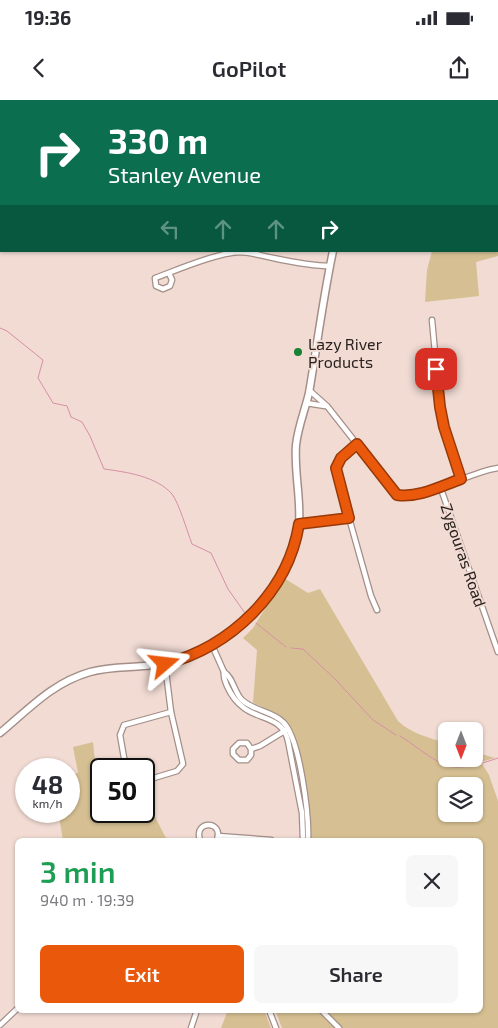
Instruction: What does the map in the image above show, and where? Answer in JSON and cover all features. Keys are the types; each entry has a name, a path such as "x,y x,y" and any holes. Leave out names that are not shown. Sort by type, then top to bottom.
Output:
{"main road":[{"path":"0,733 40,697 64,682 90,672 120,667 165,664 187,657 212,645 232,632 257,609 269,594 282,574 292,552 299,524 296,445 309,390 333,252"}],"street":[{"path":"169,273 223,255 240,252 316,266 330,266"},
{"path":"432,320 440,407 444,427 461,479"},
{"path":"309,390 326,406 397,495 406,496 486,470 498,468"},
{"path":"306,403 326,406"},
{"path":"357,444 341,458 336,468 371,596 377,610"},
{"name":"Zygouras Road","path":"440,486 498,652"},
{"path":"299,524 349,518"},
{"path":"212,645 224,672 223,677 234,699 243,708 259,712 286,729 308,818 308,838"},
{"path":"155,778 177,771 181,767 183,760 171,712 165,664"},
{"path":"124,758 120,735 122,728 128,723 171,712"},
{"path":"252,749 286,729"},
{"path":"239,743 246,743 252,749 250,757 245,760 239,760 234,754 234,749 239,743"},
{"path":"300,788 303,838"},
{"path":"200,838 199,832 202,827 210,825 216,828 217,838"},
{"path":"0,1025 15,1011"},
{"path":"191,1028 196,1013"},
{"path":"270,1013 276,1028"},
{"path":"324,1013 339,1028"}],"shaded area":[{"path":"432,252 498,252 498,256 476,262 479,296 425,302 427,270"},
{"path":"284,578 308,593 320,589 398,721 414,732 438,740 438,768 482,768 483,765 489,775 498,801 498,1028 282,1028 276,1013 483,1013 483,838 311,838 305,779 292,731 287,722 280,716 253,703 257,650 243,638 253,628"},
{"path":"93,742 95,758 90,758 90,823 155,823 155,817 166,838 63,838 60,823 80,823 80,758 75,758 73,747"},
{"path":"483,755 495,758 483,761"},
{"path":"227,1013 265,1013 271,1028 221,1028"}],"waterway":[{"path":"0,328 7,331 43,360 38,378 53,403 67,406 71,417 82,422 104,469 131,473 149,479 158,483 172,494 192,544 211,553 228,589 245,613"},
{"path":"256,623 286,647"},
{"path":"291,648 303,649 335,679 373,720 396,735"},
{"path":"400,736 446,766 469,766 498,758"}],"place":[{"name":"Lazy River Products","path":"298,352"}],"route":[{"path":"165,664 197,653 212,645 232,632 257,609 282,574 297,538 299,524 349,518 336,468 341,458 357,444 397,495 406,496 423,492 461,479 444,427 436,369"}]}
